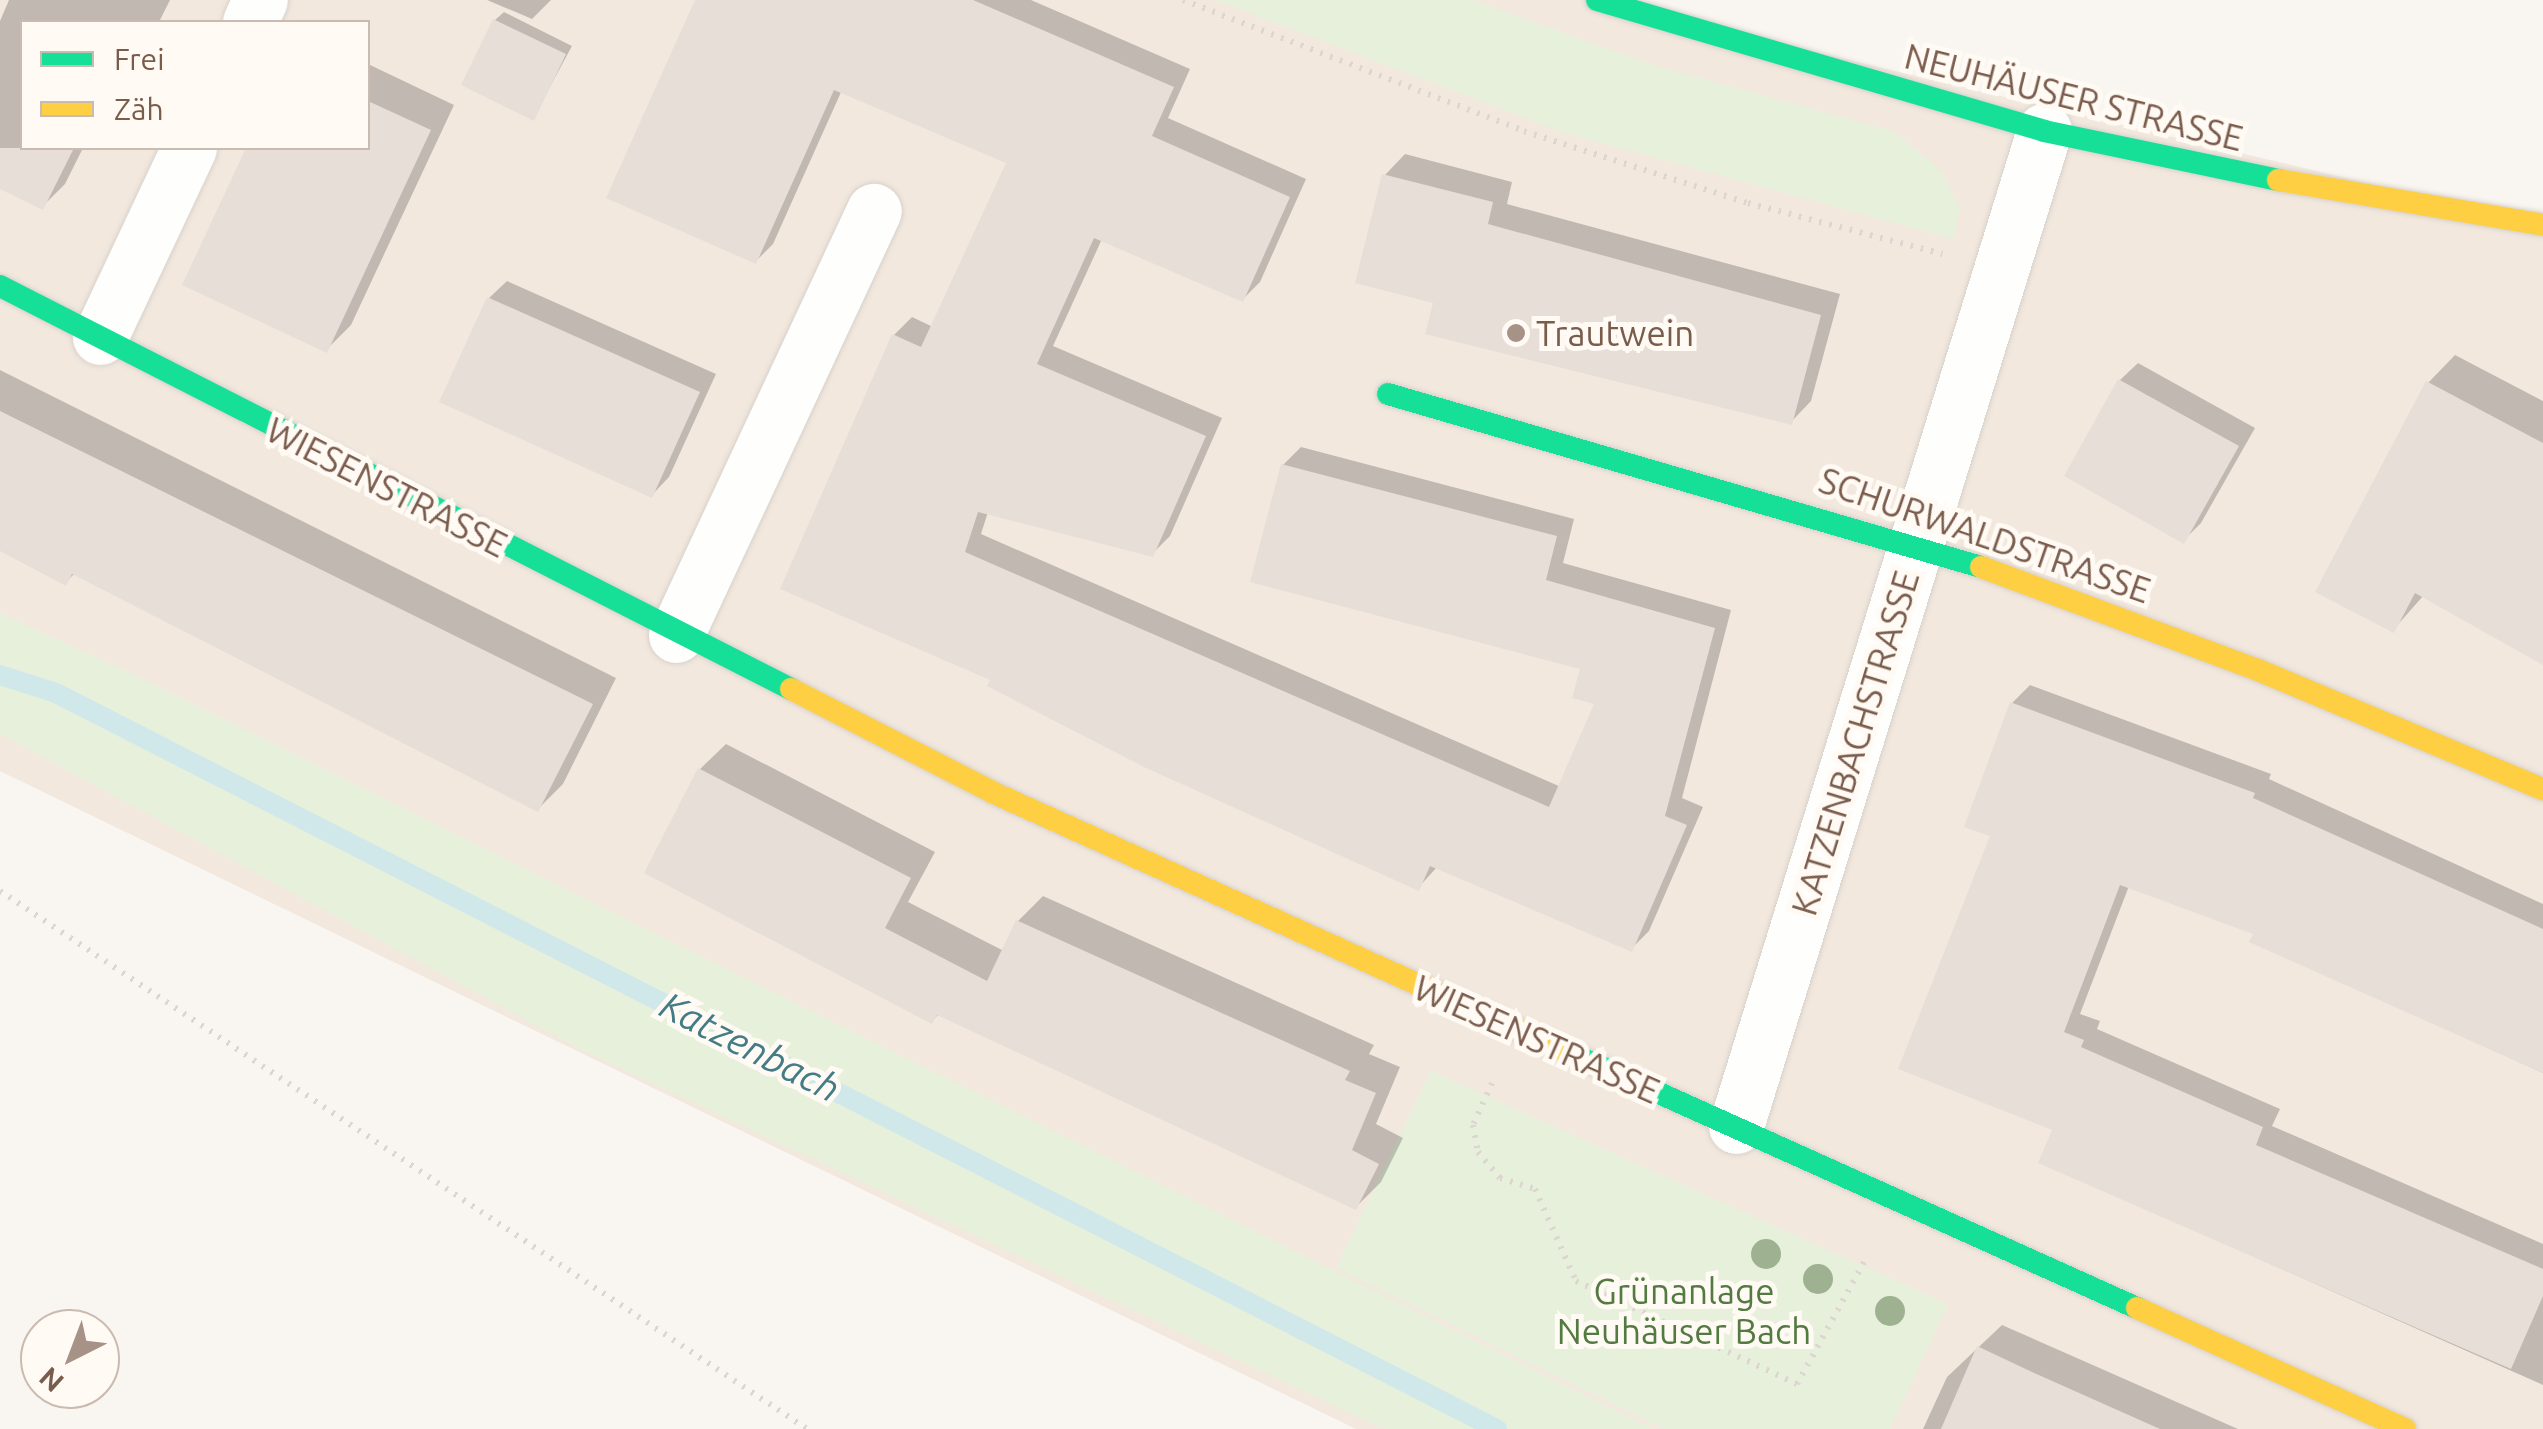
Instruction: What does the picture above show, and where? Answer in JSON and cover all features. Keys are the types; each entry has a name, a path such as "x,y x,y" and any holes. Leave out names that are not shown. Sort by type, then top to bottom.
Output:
{"street":[{"name":"NEUHÄUSER STRASSE","path":"1597,0 2044,131 2230,172 2543,225"},
{"name":"KATZENBACHSTRASSE","path":"1736,1126 2044,131"},
{"path":"100,337 188,150"},
{"path":"676,635 874,210"},
{"name":"WIESENSTRASSE","path":"0,286 676,635 994,793 1516,1032 1736,1126 2405,1429"},
{"name":"SCHURWALDSTRASSE","path":"1388,394 1917,544 2258,670 2543,788"}],"path":[{"path":"1183,0 1524,131 1748,203 2001,269"},
{"path":"0,891 807,1429"},
{"path":"1516,1032 1472,1138 1500,1178 1535,1189 1576,1281 1797,1384 1842,1312 1894,1198"}],"shaded area":[{"path":"0,0 1597,0 2543,225 2543,1429 1356,1429 0,771"}],"green space":[{"path":"1215,0 1473,0 1653,65 1893,131 1943,172 1960,211 1953,239 1565,133"},
{"path":"0,613 139,677 1653,1429 1384,1429 578,1048 0,734"},
{"name":"Grünanlage Neuhäuser Bach","path":"1431,1071 1948,1304 1890,1429 1664,1429 1336,1268"}],"building":[{"path":"695,0 973,0 1174,87 1152,136 1290,197 1243,302 1094,238 1037,364 1206,436 1153,557 978,512 965,552 1549,807 1594,704 1572,698 1580,669 1250,582 1281,464 1557,536 1546,580 1715,628 1665,816 1687,825 1632,952 1430,866 1419,891 1144,767 987,686 990,680 780,589 892,334 921,347 1006,163 834,90 756,264 606,198"},
{"path":"493,19 566,54 534,121 461,85"},
{"path":"370,102 431,130 327,353 182,285 245,150 370,150"},
{"path":"0,148 73,150 43,210 0,189"},
{"path":"1382,174 1493,202 1488,224 1821,315 1792,425 1425,334 1433,303 1355,283"},
{"path":"487,297 700,392 652,498 439,402"},
{"path":"2118,379 2239,446 2184,544 2064,476"},
{"path":"2426,381 2543,443 2543,665 2415,593 2394,633 2315,592"},
{"path":"0,411 593,704 538,812 72,574 66,586 0,551"},
{"path":"2010,702 2255,793 2253,798 2543,929 2543,1073 2249,942 2253,934 2120,885 2064,1032 2084,1040 2081,1047 2263,1127 2256,1145 2543,1269 2543,1296 2511,1369 2038,1163 2052,1130 1898,1069 1990,836 1964,827"},
{"path":"698,768 911,878 885,928 987,981 1016,920 1350,1071 1345,1080 1376,1093 1352,1150 1379,1164 1356,1210 937,1015 932,1024 644,873"},
{"path":"1977,1346 2032,1372 2160,1429 1941,1429"}],"waterway":[{"name":"Katzenbach","path":"0,675 56,693 1497,1429"}],"traffic: fast":[{"path":"1597,0 2044,131 2278,180"},
{"path":"0,286 791,689"},
{"path":"1388,394 1981,567"},
{"path":"1561,1049 2137,1308"}],"traffic: slow":[{"path":"2278,180 2543,225"},
{"path":"1981,567 2258,670 2543,789"},
{"path":"791,689 994,793 1561,1049"},
{"path":"2137,1308 2405,1429"}],"place":[{"name":"Trautwein","path":"1516,333"}]}
